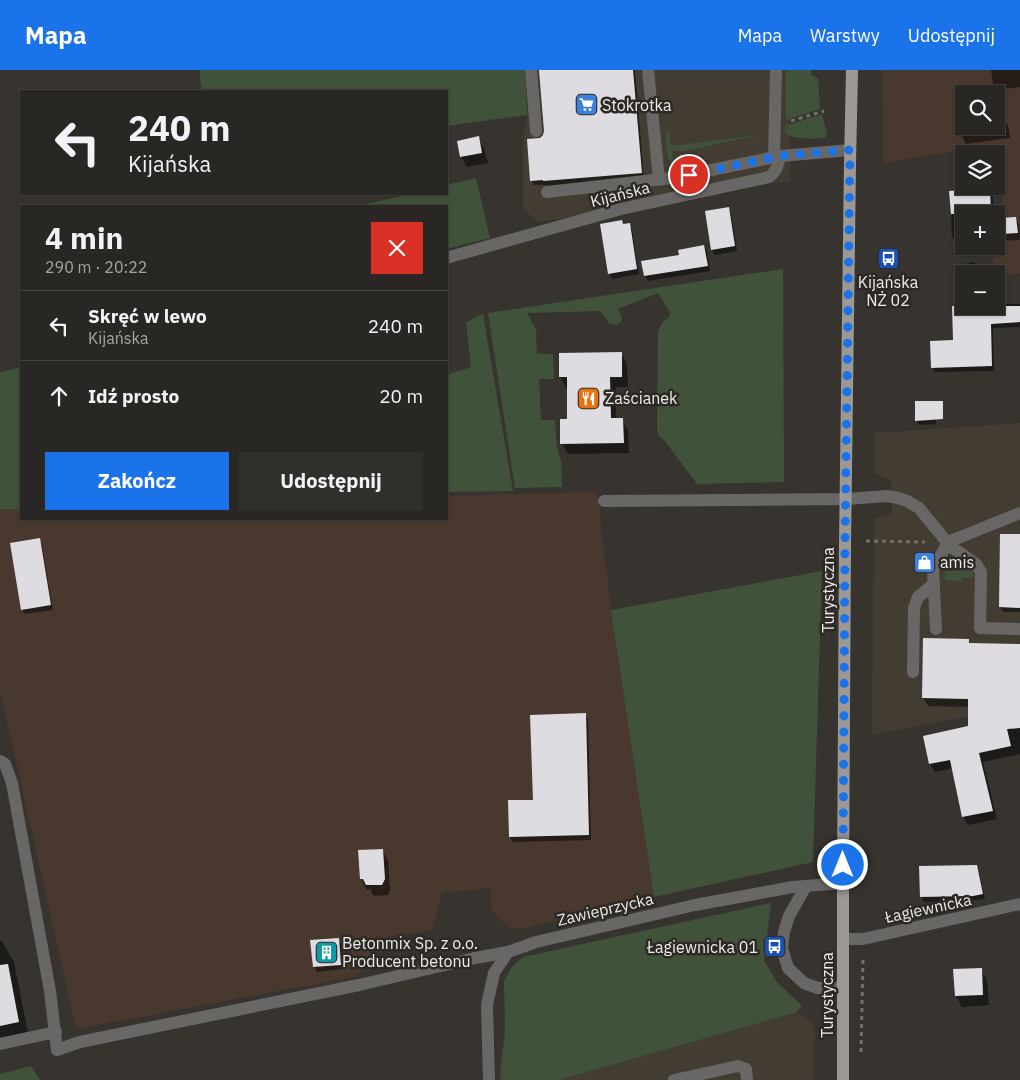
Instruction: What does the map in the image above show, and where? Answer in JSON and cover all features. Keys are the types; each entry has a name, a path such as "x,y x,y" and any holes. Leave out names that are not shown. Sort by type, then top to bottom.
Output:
{"main road":[{"name":"Turystyczna","path":"843,1080 846,499 852,70"}],"street":[{"path":"531,70 536,131"},
{"path":"648,70 659,180"},
{"path":"776,70 775,126 777,157"},
{"path":"547,192 659,180 777,157 850,150"},
{"name":"Kijańska","path":"448,257 621,209 769,177 777,168 777,157"},
{"path":"604,501 846,499 887,496 908,501 919,508 950,546 969,557 981,572 980,628 1020,629"},
{"path":"936,629 933,570 948,542 1020,514"},
{"path":"913,672 914,608 918,597 934,584"},
{"path":"0,761 5,764 12,783 56,1032 0,1044"},
{"name":"Zawieprzycka","path":"56,1032 57,1050 80,1042 359,985 508,952 536,942 694,905 793,887 843,883"},
{"path":"806,886 789,916 784,932 782,948 788,968 804,982 818,988 843,988"},
{"name":"Łagiewnicka","path":"843,939 863,939 1020,904"},
{"path":"489,1080 487,1005 494,973 508,952"},
{"path":"674,1080 704,1077 738,1066 746,1069 748,1080"}],"path":[{"path":"775,126 824,111"},
{"path":"866,541 948,542"},
{"path":"861,1052 863,960"}],"shaded area":[{"path":"525,70 789,70 790,181 663,197 621,209 539,222 523,209 523,140 527,115"},
{"path":"882,70 1020,70 1020,273 1005,276 1005,265 994,265 993,255 1005,255 1005,205 1003,205 1001,195 1005,195 1005,145 955,145 955,151 883,163"},
{"path":"1020,423 1020,706 872,735 874,519 892,513 891,481 874,473 874,433"},
{"path":"597,492 611,610 654,897 523,929 511,928 497,917 492,909 490,888 442,893 432,930 383,938 358,976 76,1029 0,690 0,509 20,509 20,520 448,520 448,496"},
{"path":"797,1012 810,1020 815,1029 813,1080 561,1080 561,1079"}],"green space":[{"path":"199,70 525,70 527,115 448,126 448,90 202,90"},
{"path":"786,70 811,70 811,75 818,78 820,109 786,120"},
{"path":"822,114 826,137 800,138 790,136 785,132 785,126"},
{"path":"667,131 669,131 671,146 760,135 679,152 678,150 672,151 675,167 668,156"},
{"path":"476,178 490,238 448,248 448,205 362,205 406,195 448,195 448,185"},
{"path":"783,269 784,482 697,484 659,436 657,429 658,332 663,321 669,318 671,314 658,293 618,309 622,318 621,322 617,325 609,323 600,311 527,313 536,330 537,354 553,354 554,379 539,379 541,420 555,420 557,448 561,461 562,487 515,488 488,313"},
{"path":"483,314 513,491 448,492 448,374 471,367 466,322"},
{"path":"20,367 20,509 0,509 0,372"},
{"path":"954,561 963,561 972,569 974,578 962,577 962,581 945,580 946,569"},
{"path":"822,571 813,862 654,897 611,610"},
{"path":"771,903 764,961 777,982 802,1006 797,1012 561,1080 501,1080 500,1073 505,1031 504,981 512,967 523,957"},
{"path":"31,1066 40,1080 0,1080 0,1074"}],"building":[{"name":"Stokrotka","path":"539,70 633,70 642,173 530,181 527,139 540,138 544,131"},
{"path":"479,136 482,153 460,157 457,141"},
{"path":"949,191 955,191 955,195 990,195 991,205 955,205 955,214 951,214"},
{"path":"729,207 735,246 711,250 705,211"},
{"path":"1016,217 1018,233 1005,234 1005,218"},
{"path":"622,220 623,224 630,223 637,269 608,274 600,224"},
{"path":"704,245 708,266 644,276 641,261 679,255 678,250"},
{"path":"952,306 955,306 955,315 1005,315 1005,306 1020,306 1020,322 991,324 992,366 931,368 930,341 953,340"},
{"name":"Zaścianek","path":"622,352 622,377 610,377 611,418 623,418 624,443 560,444 560,419 567,419 567,377 559,377 559,353"},
{"path":"915,401 943,401 943,419 915,421"},
{"path":"1000,534 1020,534 1020,608 999,607"},
{"path":"40,538 51,605 21,610 10,543"},
{"path":"923,638 969,639 969,643 1020,644 1020,728 1007,729 1011,746 979,753 993,811 962,817 950,760 929,764 923,736 968,726 968,699 922,698"},
{"path":"586,713 589,835 509,837 508,800 533,800 530,715"},
{"path":"383,849 385,879 382,885 366,885 363,879 360,879 358,850"},
{"path":"977,865 983,894 973,896 920,897 919,866"},
{"name":"Betonmix Sp. z o.o. Producent betonu","path":"339,938 341,965 313,967 310,940"},
{"path":"8,964 19,1022 0,1026 0,965"},
{"path":"982,968 983,995 955,996 953,969"}],"place":[{"name":"Stokrotka","path":"586,105"},
{"name":"Kijańska NŻ 02","path":"888,258"},
{"name":"Zaścianek","path":"589,398"},
{"name":"amis","path":"924,562"},
{"name":"Łagiewnicka 01","path":"774,947"},
{"name":"Betonmix Sp. z o.o. Producent betonu","path":"326,952"}],"route":[{"path":"689,175 780,156 850,150 843,865"}]}
